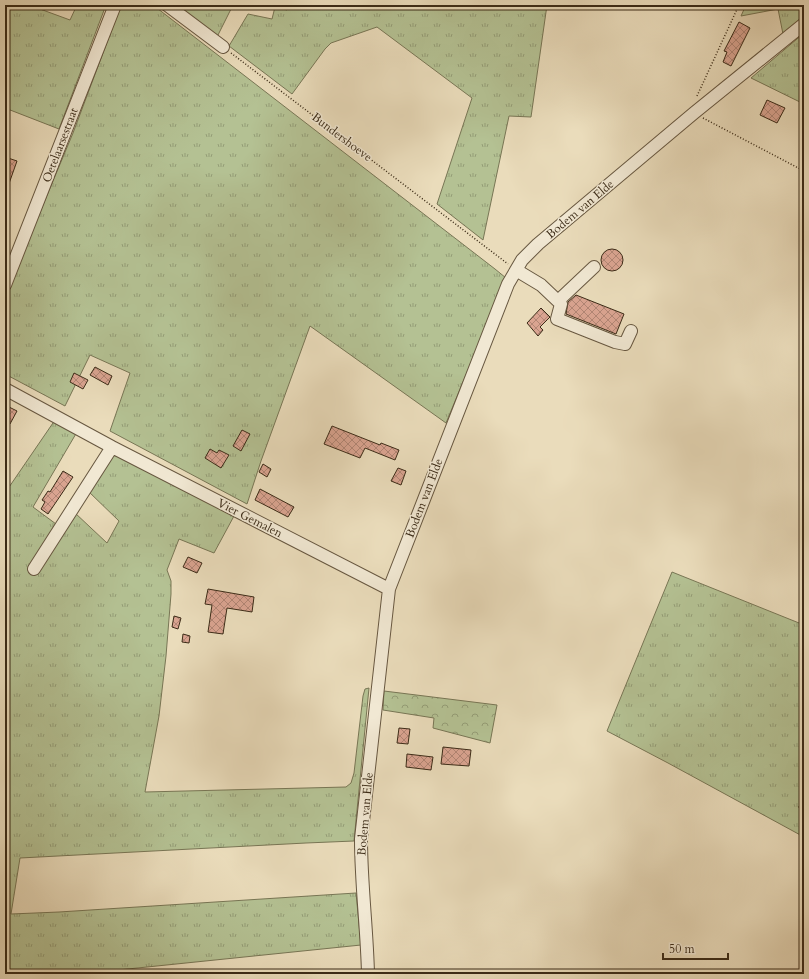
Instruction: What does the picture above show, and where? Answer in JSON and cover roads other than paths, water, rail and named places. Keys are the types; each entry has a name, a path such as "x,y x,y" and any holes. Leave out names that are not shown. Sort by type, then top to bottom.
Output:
{"street":[{"name":"Oetelaarsestraat","path":"5,285 115,5"},
{"path":"167,5 223,47"},
{"name":"Bodem van Elde","path":"368,974 368,942 361,857 361,839 389,589 508,284 522,260 538,244 694,113 804,24"},
{"path":"558,301 594,267"},
{"path":"516,270 541,285 561,304 557,319 615,342 625,344 631,331"},
{"name":"Vier Gemalen","path":"5,389 112,447 389,589"},
{"path":"34,569 112,447"}]}
